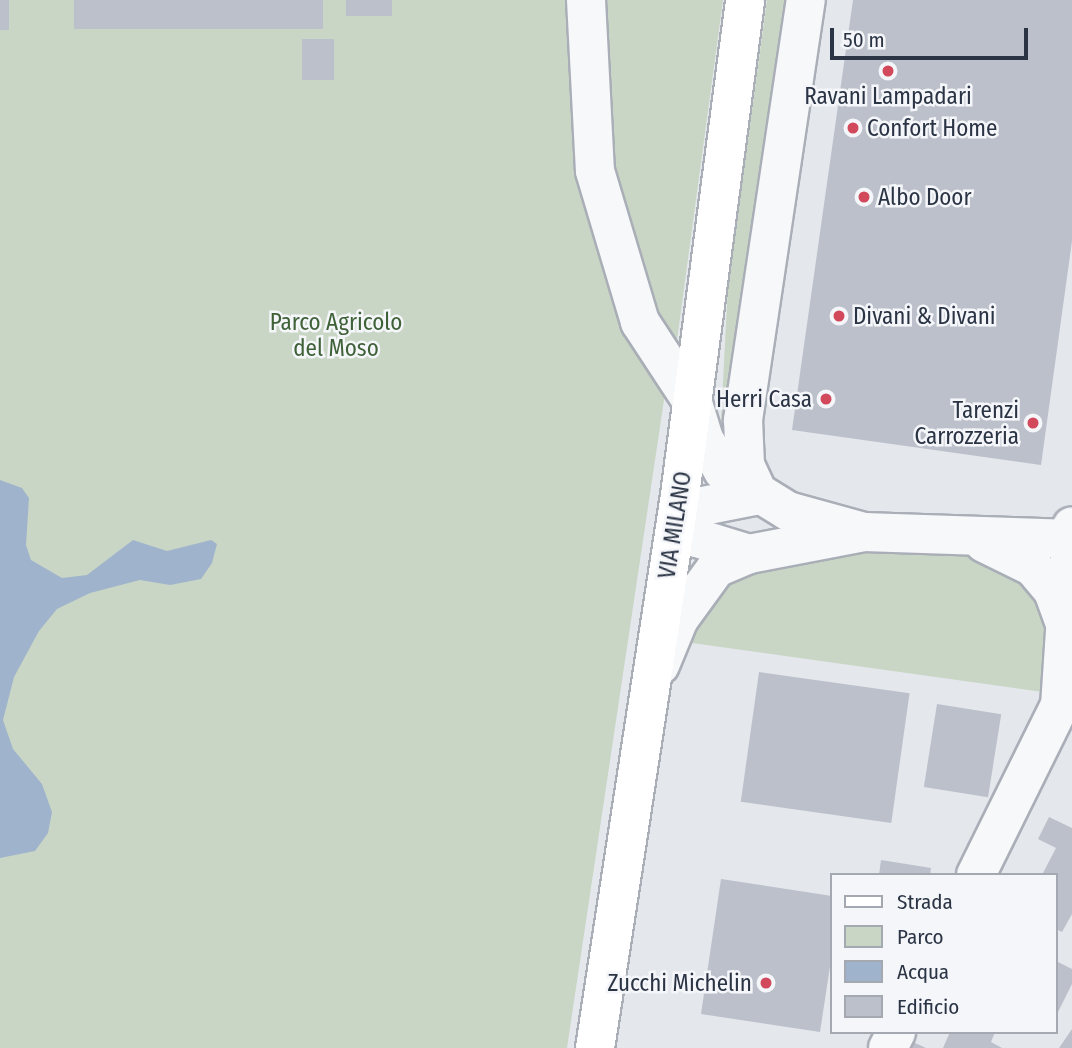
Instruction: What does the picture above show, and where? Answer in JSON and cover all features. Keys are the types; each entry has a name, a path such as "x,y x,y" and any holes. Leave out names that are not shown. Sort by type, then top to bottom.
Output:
{"main road":[{"name":"VIA MILANO","path":"595,1048 676,522 745,0"}],"street":[{"path":"586,0 595,171 640,322 693,403 704,439 723,471 788,511 864,532"},
{"path":"759,495 745,465 743,420 806,0"},
{"path":"749,554 697,538 676,522 703,506 759,495"},
{"path":"649,692 687,609 716,568 749,554 864,532 1071,535 1066,626 1066,693 976,873"},
{"path":"951,535 997,546 1034,566 1053,591 1066,626"}],"green space":[{"name":"Parco Agricolo del Moso","path":"0,0 723,0 675,355 670,360 567,1048 0,1048"},
{"path":"767,0 792,0 734,455 720,439 728,286"},
{"path":"947,549 991,558 1023,576 1055,635 1050,693 692,643 700,613 736,575 795,557"}],"water":[{"path":"0,480 22,488 29,498 26,545 31,560 62,578 87,575 133,540 167,551 211,540 217,544 212,563 201,579 170,585 140,580 90,593 57,609 39,631 14,677 3,720 13,749 42,784 52,812 48,833 35,851 0,858"}],"building":[{"path":"0,0 9,0 9,30 0,30"},
{"path":"74,0 323,0 323,29 74,29"},
{"path":"346,0 392,0 392,16 346,16"},
{"path":"853,0 1072,0 1072,241 1041,465 792,430"},
{"path":"302,39 334,39 334,80 302,80"},
{"path":"759,672 910,693 891,823 741,802"},
{"path":"937,704 1001,714 988,797 924,787"},
{"path":"1049,817 1072,828 1072,914 1062,932 1058,930 1058,873 1043,873 1056,848 1038,839"},
{"path":"881,860 931,868 930,873 879,873"},
{"name":"Zucchi Michelin","path":"721,879 830,896 830,966 820,1032 701,1014"},
{"path":"1058,962 1072,969 1072,984 1058,1012"},
{"path":"1072,1029 1072,1048 1059,1048"},
{"path":"949,1034 994,1034 991,1042 1002,1048 943,1048"},
{"path":"913,1042 926,1048 909,1048"}],"place":[{"name":"Ravani Lampadari","path":"888,71"},
{"name":"Confort Home","path":"853,128"},
{"name":"Albo Door","path":"864,197"},
{"name":"Divani & Divani","path":"839,316"},
{"name":"Herri Casa","path":"826,399"},
{"name":"Tarenzi Carrozzeria","path":"1033,423"},
{"name":"Zucchi Michelin","path":"766,983"}]}
